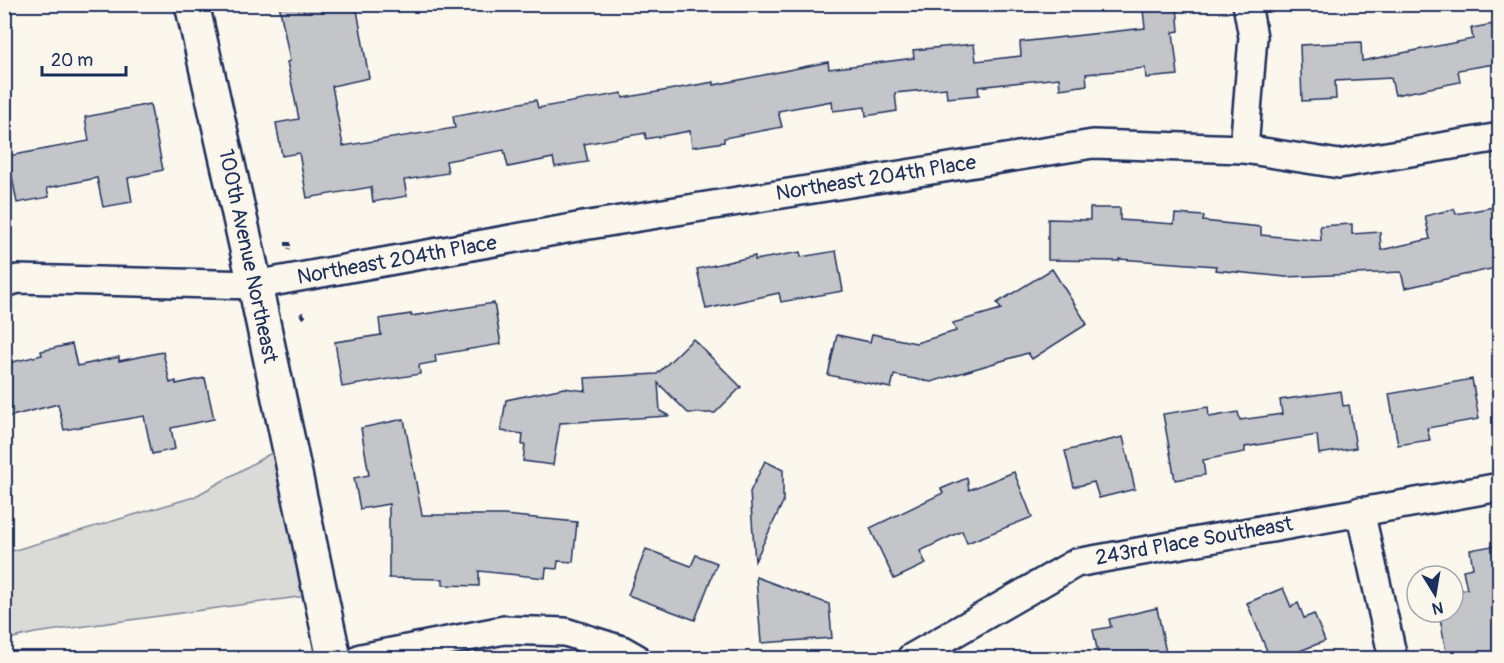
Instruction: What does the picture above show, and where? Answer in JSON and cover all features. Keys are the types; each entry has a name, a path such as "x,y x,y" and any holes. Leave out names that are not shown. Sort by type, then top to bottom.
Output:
{"street":[{"name":"100th Avenue Northeast","path":"192,4 255,285 334,658"},
{"path":"1244,150 1253,37 1246,4"},
{"name":"Northeast 204th Place","path":"4,283 18,279 255,285 583,226 1093,144 1244,150 1339,164 1500,136"},
{"name":"243rd Place Southeast","path":"911,658 1076,563 1500,487"},
{"path":"1360,511 1393,658"},
{"path":"361,658 504,630 565,632 622,650 636,658"}],"path":[{"path":"285,244 291,244 289,249"},
{"path":"301,313 305,318"}],"shaded area":[{"path":"289,443 320,594 35,633 5,640 5,553 194,497"}],"building":[{"path":"279,4 356,4 369,78 332,86 343,146 455,128 453,116 536,100 538,108 622,93 623,98 714,82 714,85 828,62 829,69 914,58 913,50 974,44 976,61 1021,56 1020,42 1145,28 1143,10 1177,7 1179,31 1173,32 1178,75 1146,78 1145,68 1086,74 1087,85 1060,89 1059,78 978,87 979,95 947,98 946,88 895,93 897,111 866,116 865,107 833,111 832,101 778,111 782,127 724,138 724,142 692,147 690,131 646,139 645,133 584,144 588,162 555,167 553,158 508,167 504,150 446,161 448,173 404,180 407,196 373,202 371,187 307,198 299,153 282,156 276,123 299,119 287,62 290,61"},
{"path":"1500,23 1500,63 1458,70 1460,82 1395,95 1391,78 1335,81 1336,99 1302,101 1300,45 1361,42 1362,61 1473,39 1471,28"},
{"path":"150,104 163,170 128,178 132,202 103,207 97,178 47,188 49,197 17,203 8,156 89,141 85,117"},
{"path":"1500,206 1500,267 1405,288 1401,272 1286,277 1215,270 1216,266 1119,259 1119,261 1048,260 1048,219 1090,220 1090,208 1120,208 1120,220 1174,224 1175,214 1204,216 1203,221 1261,227 1261,235 1321,241 1320,226 1352,224 1352,234 1380,232 1381,250 1430,239 1425,216 1454,209 1456,214"},
{"path":"836,251 843,291 781,302 779,293 706,309 697,269 755,256 755,260 800,252 801,257"},
{"path":"1052,269 1087,324 1032,359 1028,353 931,382 894,375 891,388 828,375 837,335 870,342 872,334 916,343 956,331 953,323 1001,309 997,303"},
{"path":"494,303 501,344 435,355 436,362 419,365 420,374 342,387 335,342 381,335 379,319"},
{"path":"693,339 741,387 715,413 688,413 658,383 660,411 669,416 560,423 553,465 523,461 525,445 522,445 523,434 501,431 506,400 564,388 586,391 585,378 657,374"},
{"path":"72,344 77,366 119,357 119,361 163,352 170,383 176,381 176,384 205,378 214,419 171,428 175,449 152,454 144,416 64,430 58,404 4,418 4,364 42,355 41,351"},
{"path":"1472,379 1479,419 1427,428 1430,440 1398,445 1389,394"},
{"path":"1341,391 1343,406 1349,405 1356,448 1319,454 1317,435 1245,447 1245,452 1203,460 1205,475 1175,480 1163,414 1208,407 1209,417 1238,412 1240,420 1282,414 1280,400"},
{"path":"404,419 422,515 504,515 577,522 573,562 558,561 557,569 546,568 545,578 479,571 479,586 443,585 443,579 389,578 389,504 360,509 354,478 369,475 361,428"},
{"path":"1123,437 1135,489 1099,498 1094,482 1074,487 1065,451"},
{"path":"765,461 783,470 783,502 755,561 750,492"},
{"path":"1014,472 1032,517 967,543 962,531 920,551 926,564 894,579 870,528 943,493 941,489 967,478 969,490"},
{"path":"1497,545 1500,558 1500,658 1447,658 1441,624 1465,624 1465,589 1467,589 1465,570 1473,568 1470,550"},
{"path":"646,549 691,566 696,555 717,563 695,620 628,595"},
{"path":"756,577 829,604 832,638 761,643"},
{"path":"1283,588 1291,607 1298,603 1304,618 1314,614 1325,641 1282,658 1270,658 1247,603"},
{"path":"1157,608 1167,658 1099,658 1093,630 1111,627 1109,619"}]}
